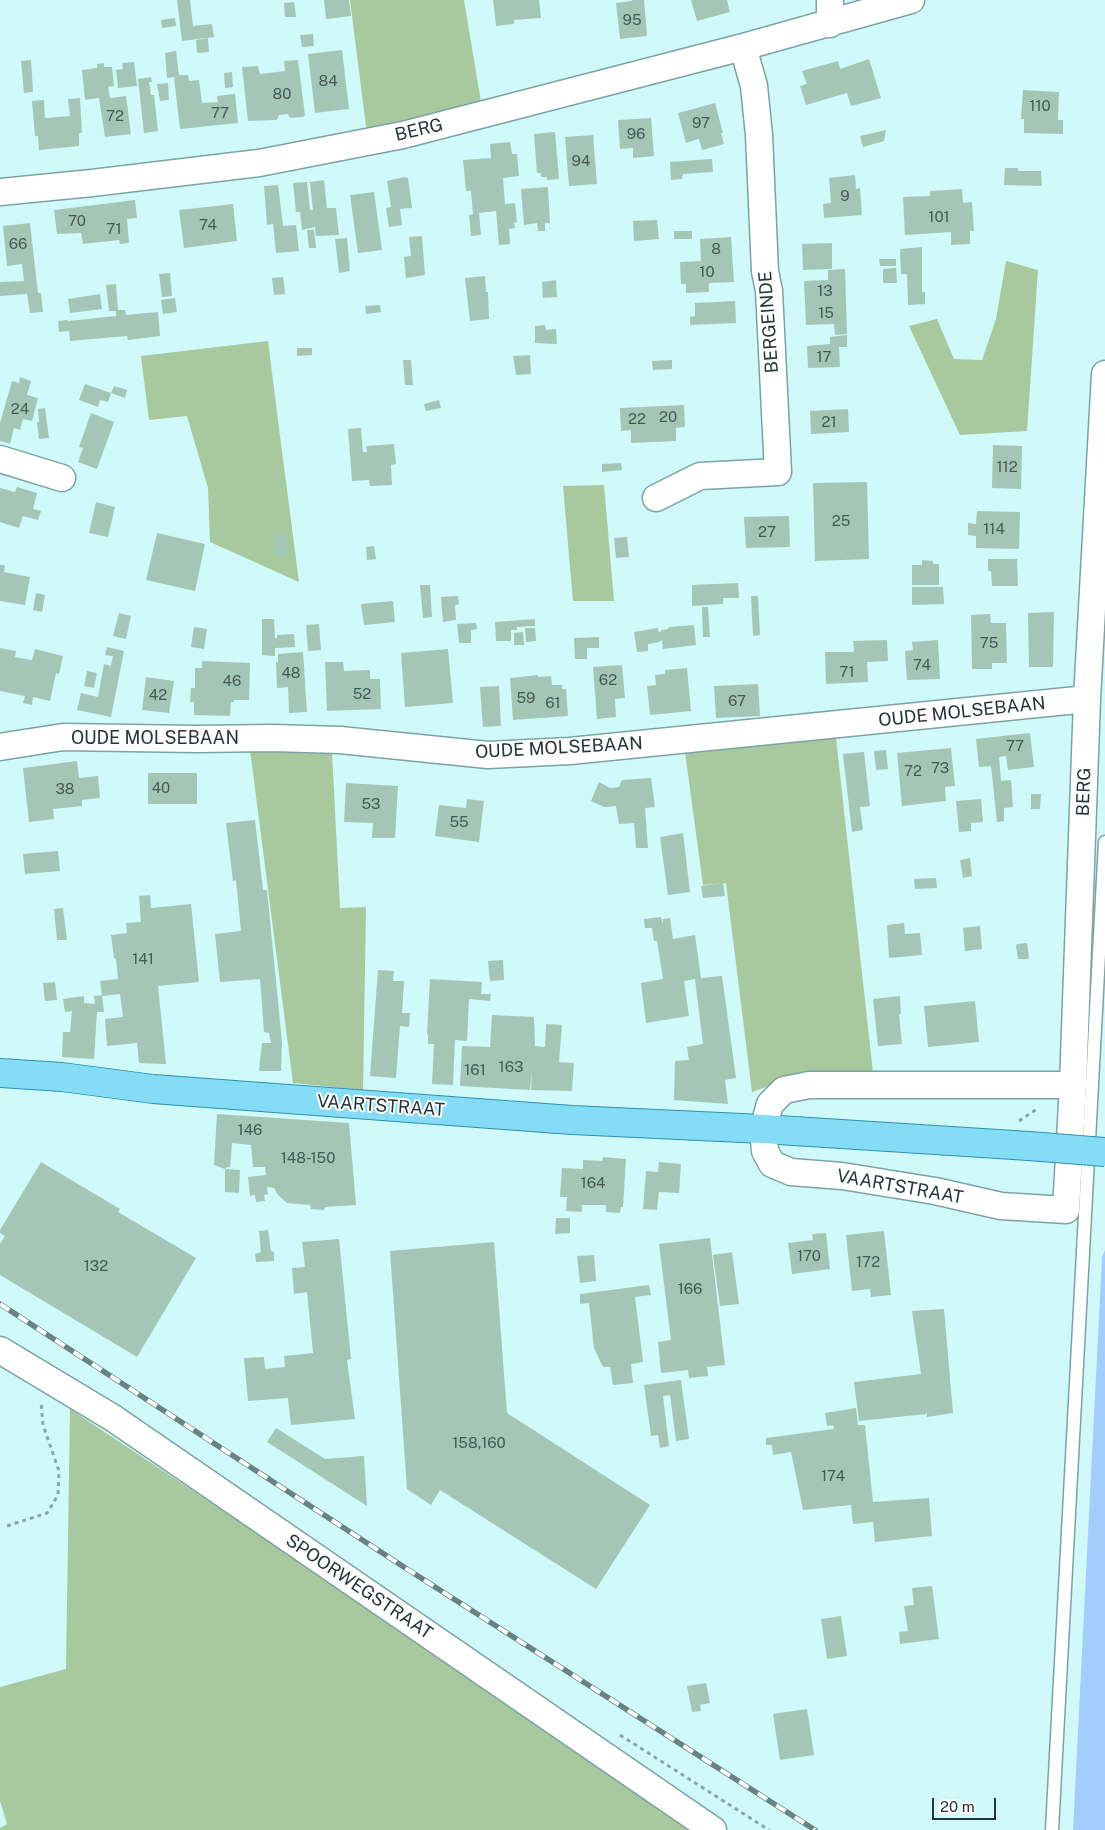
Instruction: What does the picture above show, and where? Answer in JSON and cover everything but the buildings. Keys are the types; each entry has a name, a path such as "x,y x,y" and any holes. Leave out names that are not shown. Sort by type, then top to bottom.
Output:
{"main road":[{"name":"VAARTSTRAAT","path":"0,1073 62,1077 197,1093 572,1120 763,1129 1023,1134 1105,1152"}],"street":[{"name":"BERG","path":"0,192 92,183 258,162 403,135 743,47 830,12 911,0"},
{"name":"BERGEINDE","path":"656,498 700,476 778,472 759,135 754,86 743,47"},
{"name":"BERG","path":"1076,1211 1082,1086 1087,700 1105,374"},
{"path":"0,459 62,478"},
{"name":"OUDE MOLSEBAAN","path":"0,747 63,737 273,738 340,740 488,755 570,751 1087,700"},
{"name":"VAARTSTRAAT","path":"1076,1211 1001,1206 935,1191 842,1176 791,1172 772,1164 765,1151 763,1129 770,1104 784,1090 809,1085 1082,1086"},
{"name":"SPOORWEGSTRAAT","path":"0,1350 113,1418 713,1830"}],"lane":[{"path":"1082,1086 1105,842"},
{"path":"1052,1830 1076,1211"}],"path":[{"path":"1023,1134 1041,1106"},
{"path":"8,1526 47,1512 58,1495 59,1470 43,1425 38,1374"}],"green space":[{"path":"350,0 464,0 482,108 367,134"},
{"path":"1006,261 1038,270 1027,431 960,435 909,326 937,319 954,359 982,360 996,319"},
{"path":"268,341 299,582 210,542 208,488 187,416 149,420 141,356"},
{"path":"604,485 614,601 573,601 563,486"},
{"path":"836,738 873,1073 780,1082 752,1092 726,883 703,885 685,752"},
{"path":"250,750 332,752 340,908 366,907 363,1090 293,1083"},
{"path":"70,1409 249,1528 692,1830 0,1830 0,1828 7,1824 0,1801 0,1687 66,1669"}],"water":[{"path":"1105,1250 1105,1830 1073,1830 1102,1258"}],"railway":[{"path":"0,1304 407,1569 815,1830"}]}
